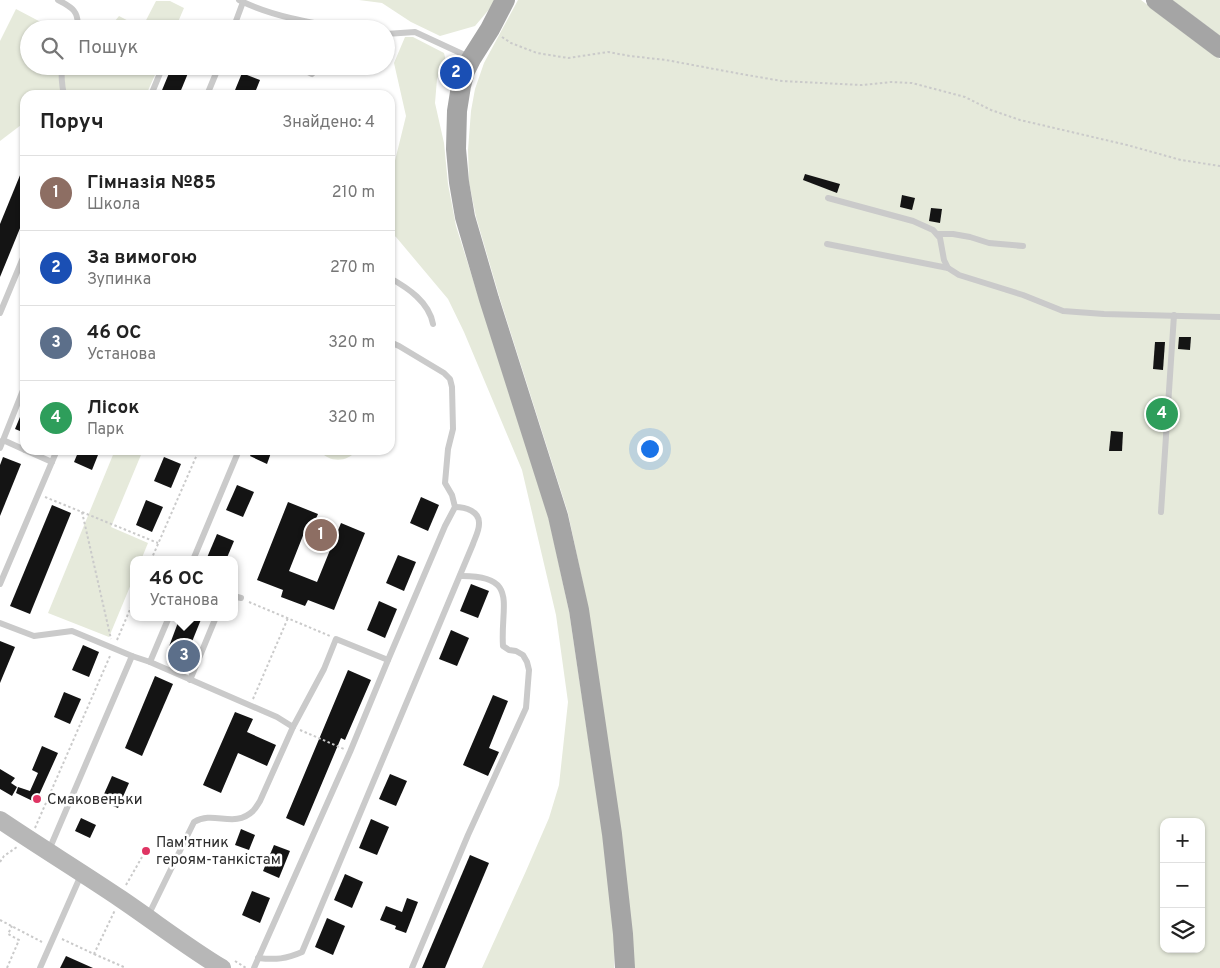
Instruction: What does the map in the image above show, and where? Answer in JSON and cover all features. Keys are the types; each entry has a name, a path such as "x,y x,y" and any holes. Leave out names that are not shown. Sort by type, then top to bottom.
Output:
{"main road":[{"path":"505,0 490,29 471,58 463,78 457,111 456,149 459,182 465,217 489,299 558,516 579,610 612,834 625,968"},
{"path":"1156,0 1220,48"}],"street":[{"path":"0,820 120,898 222,968"}],"lane":[{"path":"58,0 75,11 77,20"},
{"path":"236,20 241,1 301,20"},
{"path":"395,33 415,32 471,58"},
{"path":"61,75 63,90"},
{"path":"153,90 159,75"},
{"path":"209,90 215,75"},
{"path":"828,198 913,221 933,230 940,238 944,260 948,268"},
{"path":"937,234 953,234 989,243 1023,246"},
{"path":"827,244 948,268 959,275 1023,295 1063,311 1220,317"},
{"path":"0,313 20,265"},
{"path":"395,281 417,296 432,314 434,324"},
{"path":"1161,512 1174,315"},
{"path":"254,968 350,752 445,526 455,507 452,495 445,482 448,450 453,429 452,387 450,380 444,373 395,344"},
{"path":"0,448 20,398"},
{"path":"3,440 20,448"},
{"path":"36,455 52,462"},
{"path":"0,584 3,571 55,455"},
{"path":"195,556 237,455"},
{"path":"258,958 287,958 302,952 473,544 479,524 478,518 465,507 455,507"},
{"path":"412,968 468,835 526,708 527,662 523,655 503,646 504,597 498,584 481,576 460,576"},
{"path":"150,662 167,621"},
{"path":"190,680 214,621"},
{"path":"0,623 34,636 72,632 150,662 277,717 293,727"},
{"path":"148,918 194,822 200,818 209,817 230,820 243,817 253,811 260,801 293,727 324,669 336,639 388,660"},
{"path":"48,852 132,656"},
{"path":"40,968 82,874"}],"path":[{"path":"490,29 511,43 537,53 568,58 608,52 782,80 862,85 891,82 912,83 965,97 991,110 1020,120 1127,145 1181,160 1220,166"},
{"path":"153,556 196,455"},
{"path":"38,494 158,543"},
{"path":"82,512 114,648"},
{"path":"238,597 336,639"},
{"path":"34,830 130,610"},
{"path":"250,705 288,618"},
{"path":"293,727 350,752"},
{"path":"0,862 4,856"},
{"path":"94,954 120,898 142,857"},
{"path":"0,920 49,946"},
{"path":"7,968 19,940 8,934 12,926"},
{"path":"54,936 126,968"}],"shaded area":[{"path":"359,0 497,0 475,26 440,36 411,22 382,3"},
{"path":"518,0 1141,0 1220,59 1220,968 631,968 588,608 568,513 500,299 476,217 469,182 468,150 475,89 484,63"},
{"path":"1172,0 1220,0 1220,36"},
{"path":"156,1 170,1 184,8 179,20 146,20"},
{"path":"16,9 37,20 20,20 20,75 155,75 148,90 20,90 20,126 0,141 0,41"},
{"path":"119,16 127,20 116,20"},
{"path":"405,37 413,37 444,53 446,61 437,79 435,103 444,143 448,184 456,226 549,519 569,611 603,837 615,937 614,968 482,968 549,818 559,785 568,702 556,615 522,470 464,332 448,299 395,236 395,161 406,116 395,61"},
{"path":"113,455 141,455 111,527 148,543 143,556 130,556 130,587 109,637 48,613"},
{"path":"325,455 351,455 338,460"}],"building":[{"path":"168,75 187,75 181,90 162,90"},
{"path":"241,75 247,75 260,80 256,90 235,90"},
{"path":"805,174 840,184 837,193 803,180"},
{"path":"20,175 20,228 0,277 0,224"},
{"path":"902,195 915,198 912,210 900,207"},
{"path":"931,208 942,209 940,223 929,221"},
{"path":"1179,337 1191,337 1190,350 1178,349"},
{"path":"1155,342 1165,342 1163,370 1153,369"},
{"path":"20,417 20,431 15,429"},
{"path":"1111,431 1123,432 1122,451 1109,451"},
{"path":"77,455 98,455 92,470 74,462"},
{"path":"250,455 270,455 267,464"},
{"path":"3,457 21,464 0,516 0,465"},
{"path":"164,457 181,464 171,488 154,481"},
{"path":"237,485 254,492 243,517 226,510"},
{"path":"421,497 439,505 428,531 410,523"},
{"path":"146,500 163,507 152,532 136,525"},
{"path":"288,502 318,514 311,530 306,528 289,571 317,582 341,523 365,533 334,610 308,600 305,606 281,597 283,590 257,580"},
{"path":"52,505 71,513 30,614 10,606"},
{"path":"217,534 234,541 228,556 208,556"},
{"path":"398,555 416,562 404,591 386,583"},
{"path":"471,584 489,591 478,618 460,611"},
{"path":"379,601 397,609 385,638 367,630"},
{"path":"179,621 200,621 185,659 167,652"},
{"path":"451,630 469,638 457,666 439,659"},
{"path":"0,641 15,647 0,683"},
{"path":"83,645 99,652 89,677 72,670"},
{"path":"348,670 371,680 345,740 341,738 304,826 286,818"},
{"path":"155,676 173,684 142,756 125,748"},
{"path":"64,692 81,699 70,724 54,717"},
{"path":"493,695 508,701 489,748 499,752 488,776 463,765"},
{"path":"235,712 253,719 247,732 276,745 267,766 238,753 221,793 203,785"},
{"path":"42,746 58,753 39,795 42,796 39,804 16,793 18,787 30,791 38,773 32,770"},
{"path":"0,769 15,778 11,783 17,787 12,796 0,789"},
{"path":"390,774 407,781 396,806 379,799"},
{"path":"112,776 129,783 118,808 101,801"},
{"path":"81,818 96,825 90,838 75,831"},
{"path":"371,819 389,827 377,855 359,848"},
{"path":"241,829 255,835 249,850 235,845"},
{"path":"274,845 290,851 279,878 263,871"},
{"path":"470,855 489,863 445,968 422,968"},
{"path":"345,874 363,882 352,908 334,900"},
{"path":"252,891 270,898 260,923 242,915"},
{"path":"407,898 418,902 406,933 395,929 396,926 380,920 386,906 402,912"},
{"path":"327,918 345,926 333,955 315,947"},
{"path":"66,956 93,968 60,968"}],"place":[{"name":"За вимогою","path":"456,73"},
{"name":"Лісок","path":"1162,414"},
{"name":"Гімназія №85","path":"321,535"},
{"name":"46 ОС","path":"184,656"},
{"name":"Смаковеньки","path":"37,799"},
{"name":"Пам'ятник героям-танкістам","path":"146,851"}]}
